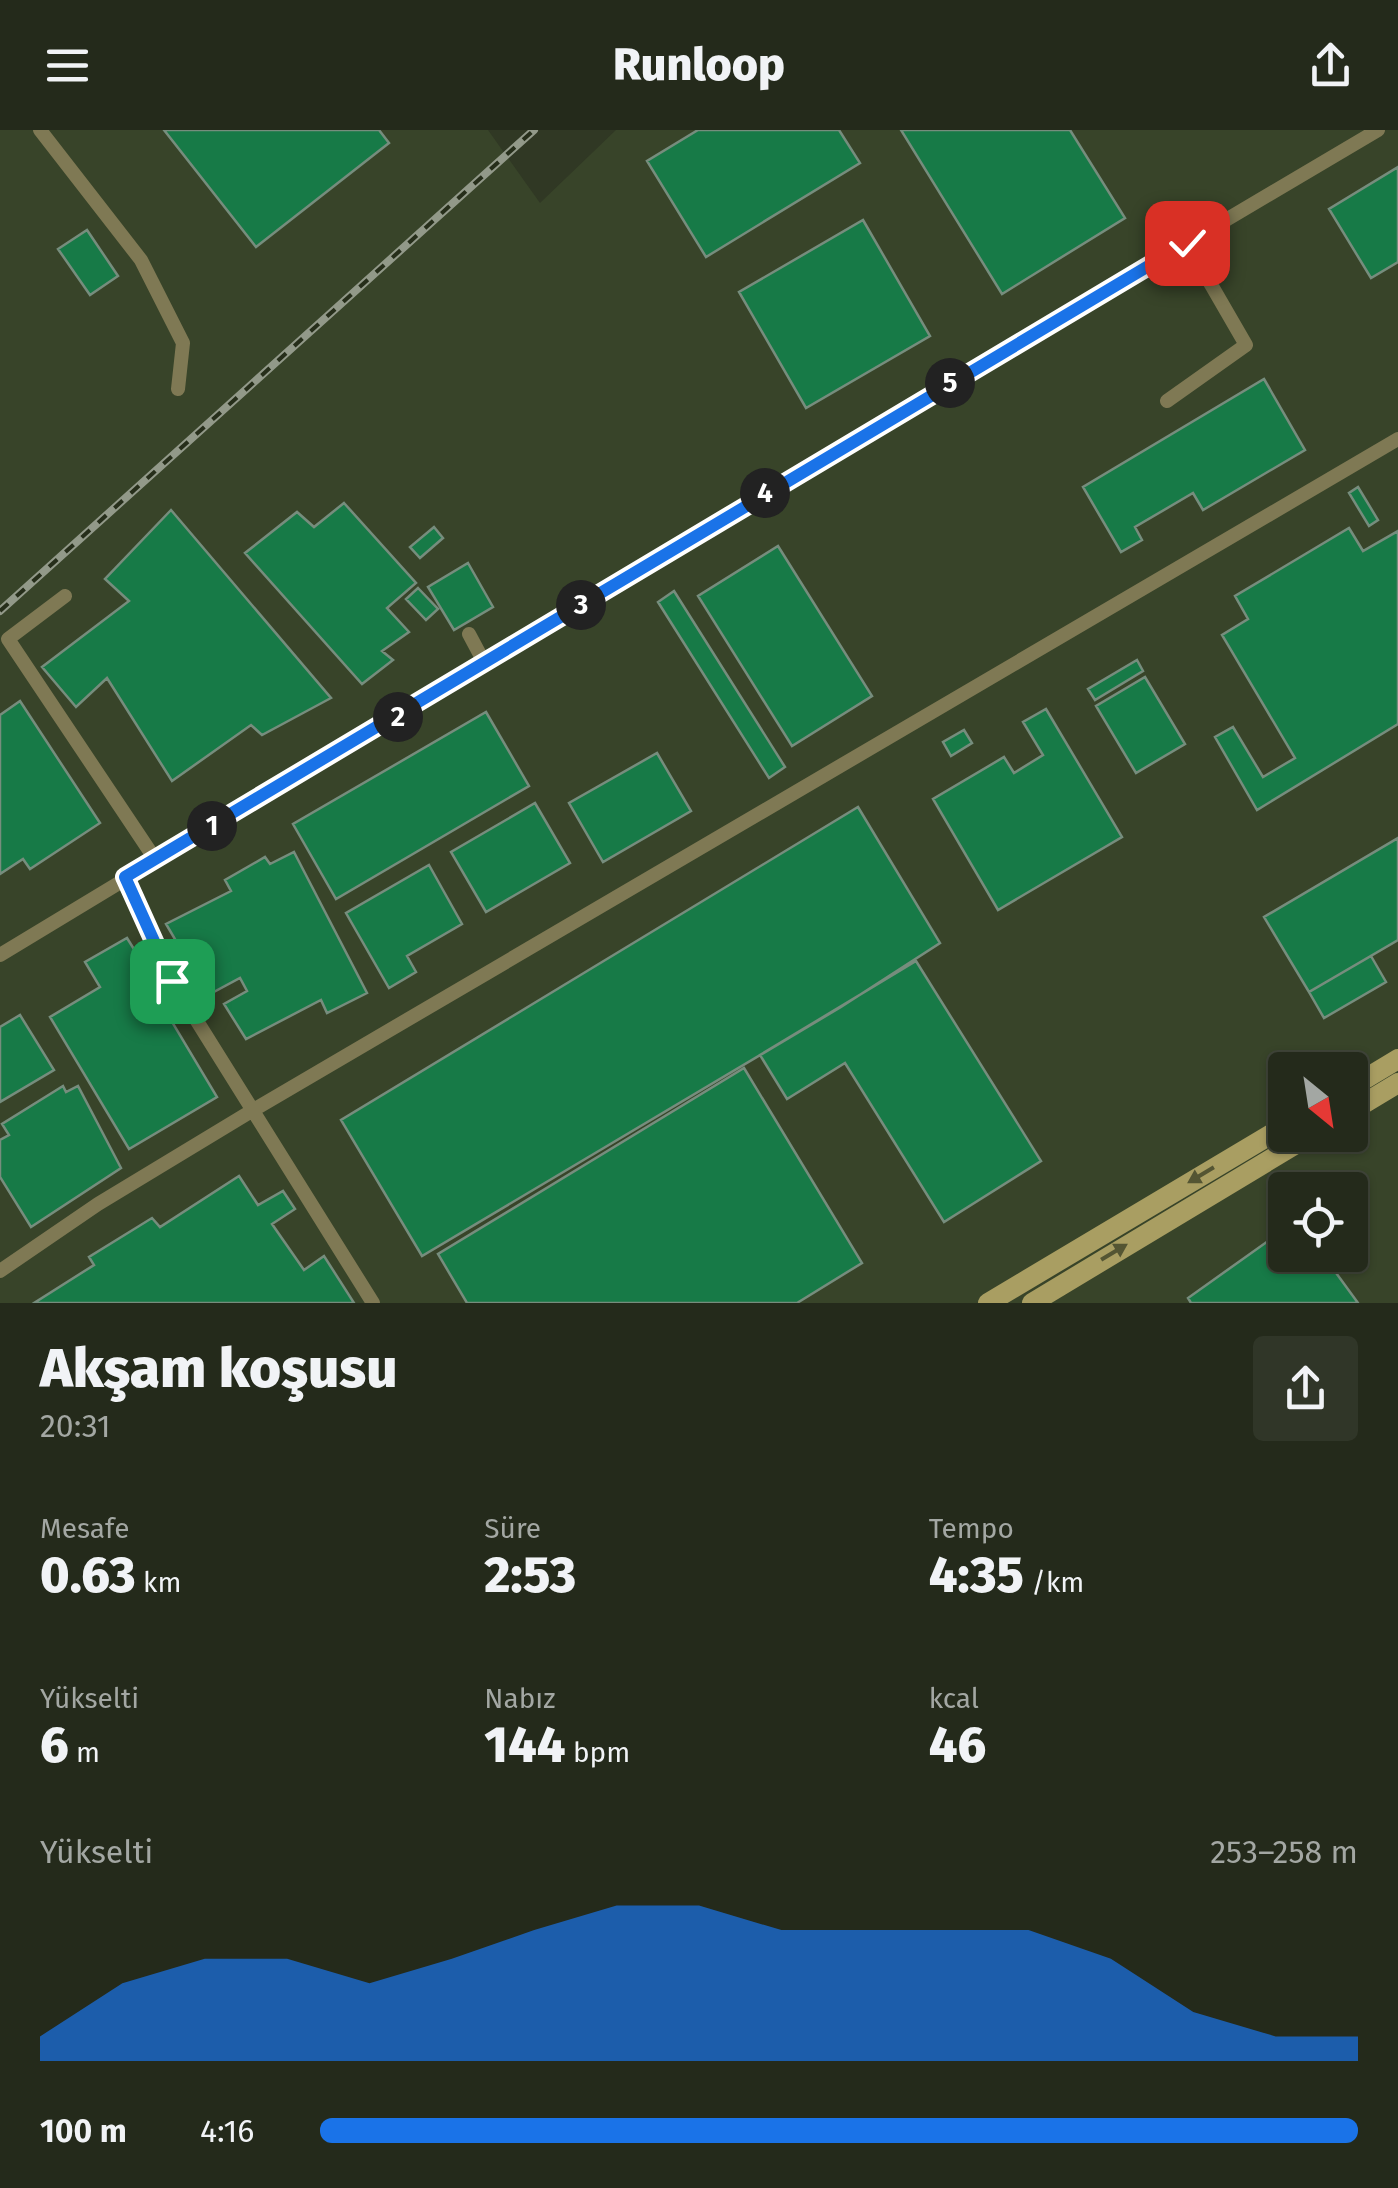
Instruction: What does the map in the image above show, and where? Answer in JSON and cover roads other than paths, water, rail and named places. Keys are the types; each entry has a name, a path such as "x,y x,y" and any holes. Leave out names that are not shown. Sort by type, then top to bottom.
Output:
{"main road":[{"path":"1368,1077 1398,1059"},
{"path":"1368,1101 1398,1083"},
{"path":"988,1303 1268,1136"},
{"path":"1032,1303 1283,1152"}],"street":[{"path":"40,130 141,260 182,342 178,389"},
{"path":"0,955 1378,130"},
{"path":"1167,401 1246,345 1187,243"},
{"path":"0,1272 98,1204 255,1109 1398,439"},
{"path":"64,596 8,639 155,859"},
{"path":"468,634 486,664"},
{"path":"125,877 172,981 373,1303"}],"railway":[{"path":"0,611 534,130"}]}
